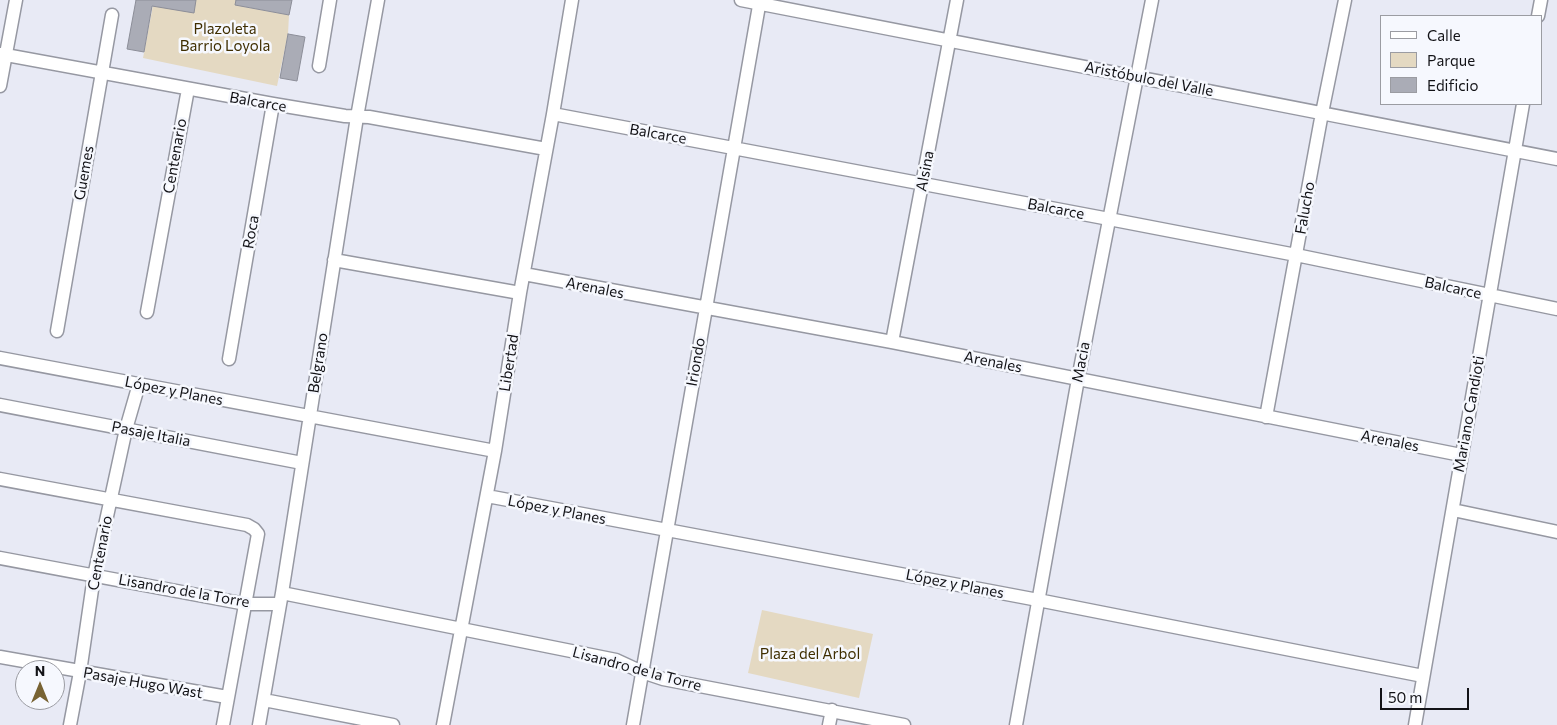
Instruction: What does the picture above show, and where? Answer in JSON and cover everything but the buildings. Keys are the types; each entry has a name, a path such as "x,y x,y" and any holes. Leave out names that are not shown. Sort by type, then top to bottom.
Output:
{"street":[{"path":"0,86 3,54 16,0"},
{"path":"319,66 330,0"},
{"name":"Belgrano","path":"258,725 281,598 357,117 378,0"},
{"name":"Libertad","path":"443,725 496,451 520,292 572,0"},
{"name":"Aristóbulo del Valle","path":"741,0 760,2 1557,159"},
{"name":"Alsina","path":"892,342 957,0"},
{"name":"Macia","path":"1016,725 1078,378 1152,0"},
{"name":"Falucho","path":"1266,417 1322,112 1345,0"},
{"path":"1538,15 1541,0"},
{"name":"Iriondo","path":"633,725 760,2"},
{"name":"Guemes","path":"57,332 112,15"},
{"name":"Balcarce","path":"3,54 273,104 345,116 369,117 546,149"},
{"name":"Centenario","path":"147,312 188,89"},
{"name":"Roca","path":"230,359 273,104"},
{"name":"Mariano Candioti","path":"1415,725 1523,105"},
{"name":"Balcarce","path":"553,114 1109,219 1557,309"},
{"path":"334,260 520,292"},
{"name":"Arenales","path":"524,274 892,342 1461,455"},
{"name":"López y Planes","path":"0,358 496,451"},
{"name":"Centenario","path":"70,725 94,576 126,429 139,384"},
{"name":"Pasaje Italia","path":"0,405 302,463"},
{"path":"0,479 247,525 254,529 258,534 223,725"},
{"name":"López y Planes","path":"487,496 1038,600 1423,676"},
{"path":"1453,510 1557,532"},
{"name":"Lisandro de la Torre","path":"0,558 246,604 281,598 461,629 616,660 663,679 904,725"},
{"name":"Pasaje Hugo Wast","path":"0,657 228,697"},
{"path":"264,700 393,725"},
{"path":"829,725 832,710"}],"green space":[{"name":"Plazoleta Barrio Loyola","path":"154,0 246,0 245,7 289,15 288,34 277,86 143,58"},
{"name":"Plaza del Arbol","path":"762,610 873,634 859,698 748,673"}]}
